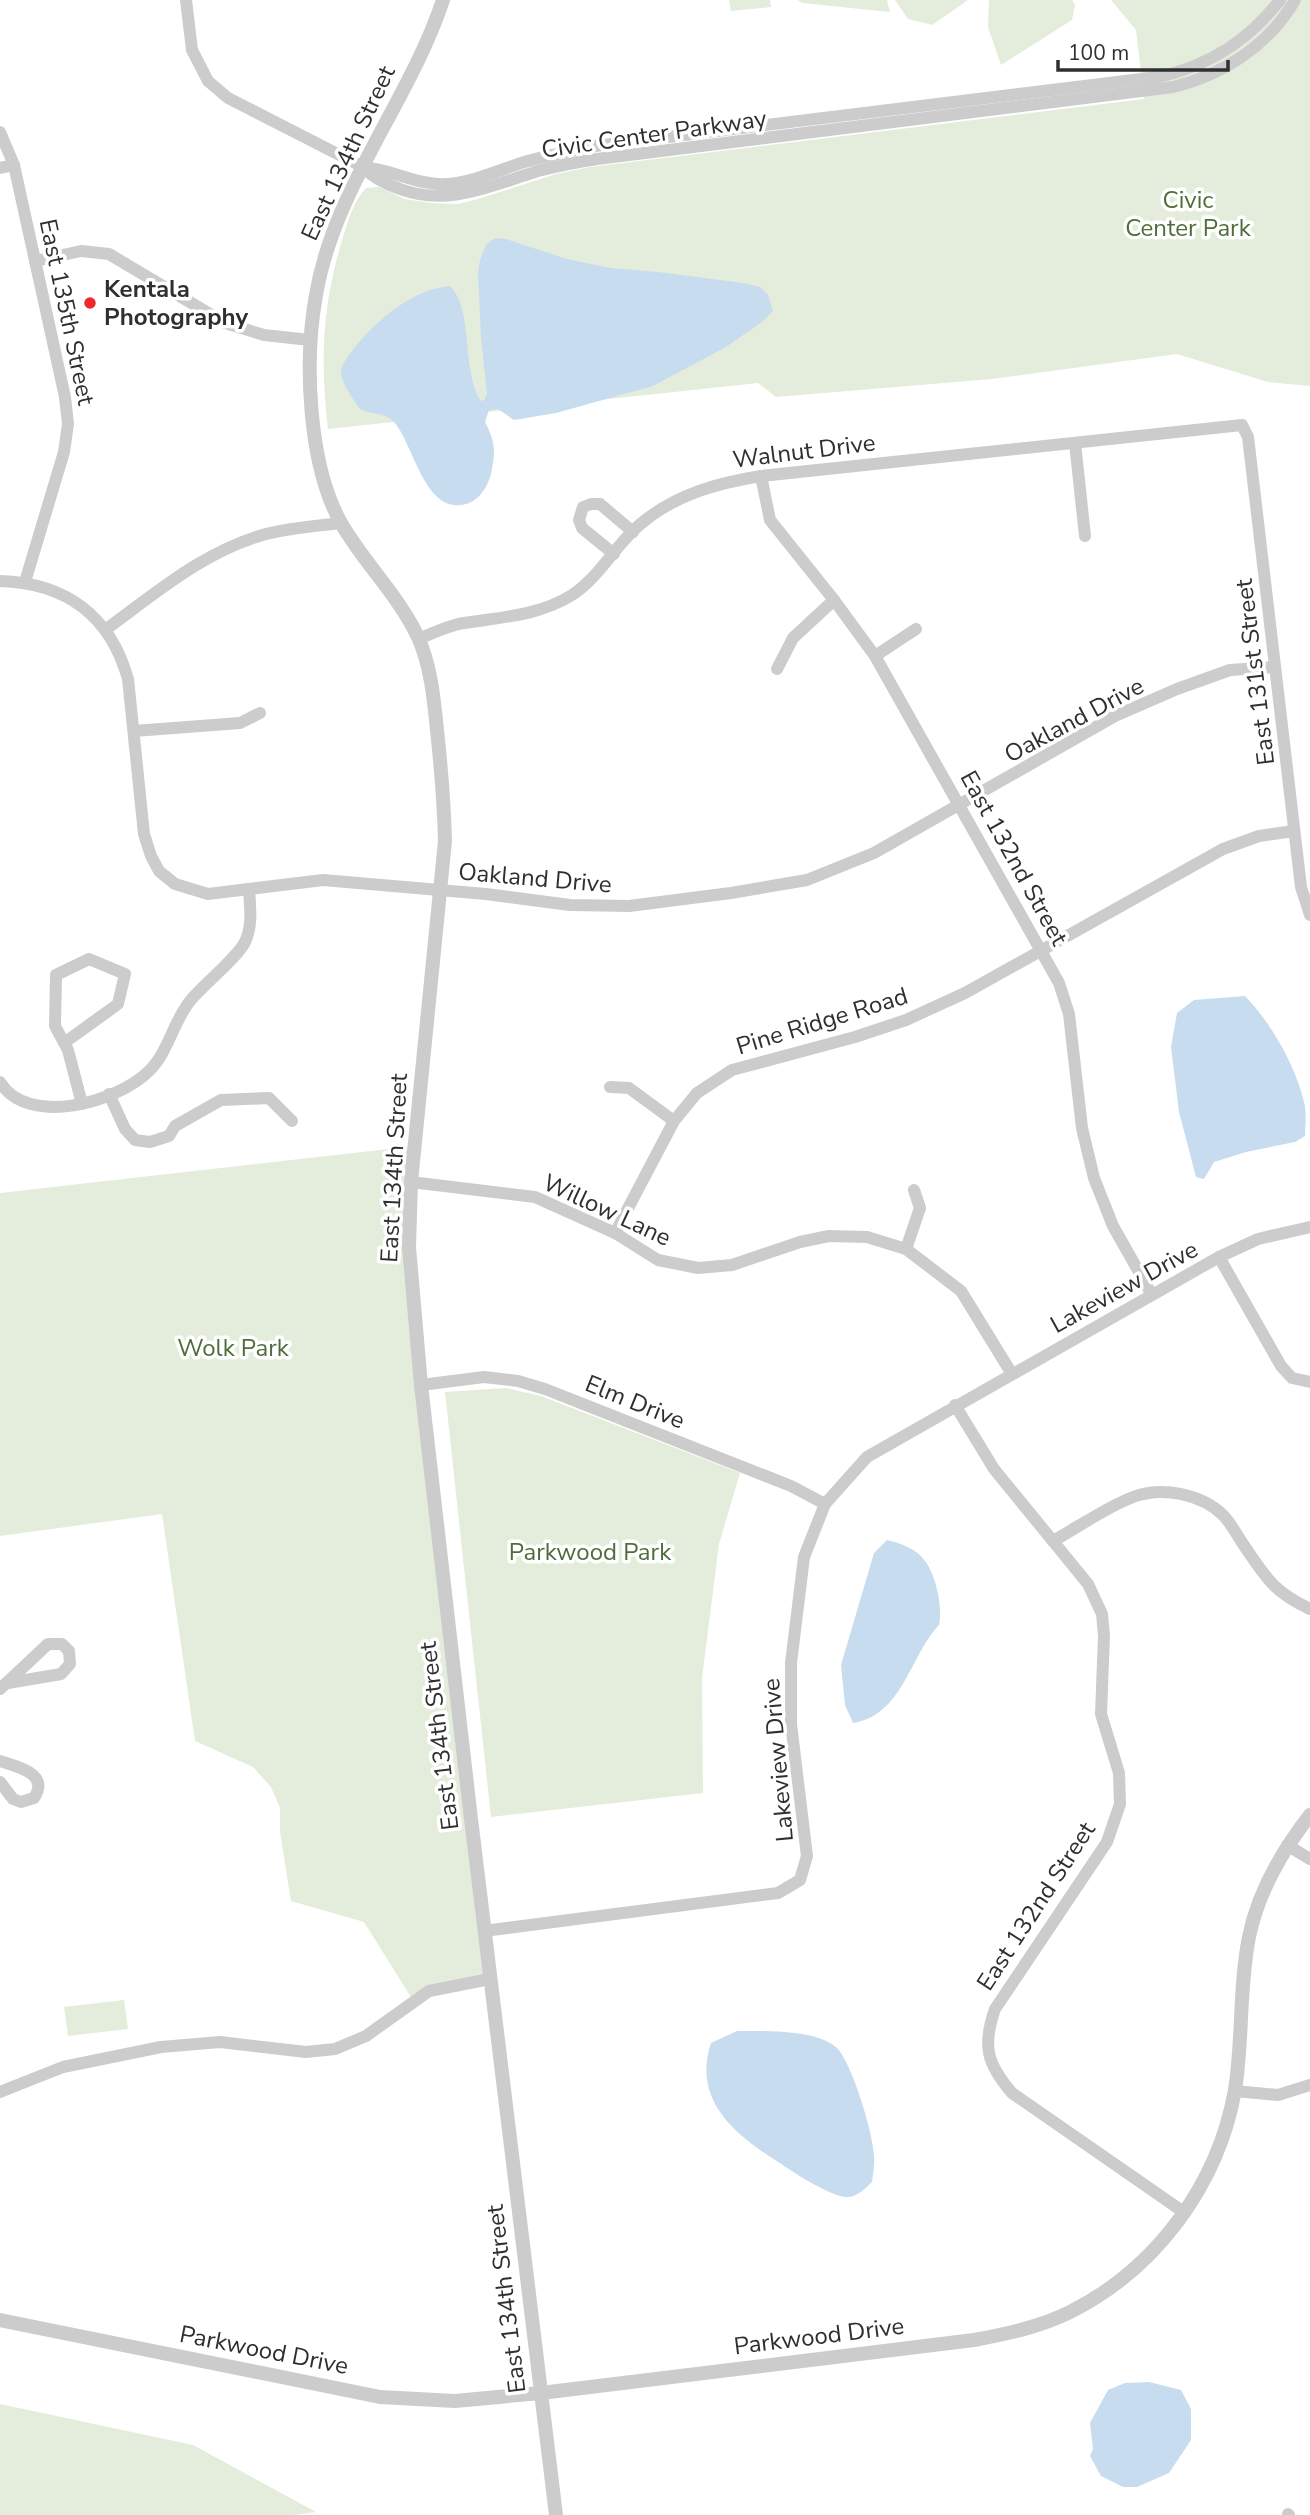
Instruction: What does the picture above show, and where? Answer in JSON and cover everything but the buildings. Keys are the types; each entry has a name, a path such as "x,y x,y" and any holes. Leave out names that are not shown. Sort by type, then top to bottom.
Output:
{"street":[{"path":"186,0 192,50 208,81 228,98 363,167"},
{"name":"East 134th Street","path":"443,0 423,47 336,224 321,268 310,340 309,380 314,431 325,481 341,523 397,601 419,639 433,691 444,798 445,841 411,1182 409,1247 421,1385 484,1931 556,2515"},
{"name":"Civic Center Parkway","path":"363,167 379,168 420,182 457,183 544,156 595,146 1158,77 1195,67 1231,48 1262,22 1280,0"},
{"name":"Civic Center Parkway","path":"363,167 378,180 397,188 418,194 449,196 479,191 541,170 590,160 1160,90 1200,79 1238,59 1272,31 1296,0"},
{"name":"East 135th Street","path":"0,132 14,165 65,397 68,424 64,453 25,582"},
{"path":"0,168 14,165"},
{"path":"36,261 81,251 109,254 225,323 264,335 310,340"},
{"name":"Walnut Drive","path":"419,639 461,623 515,617 547,608 573,594 596,575 642,523 685,496 722,482 1242,425"},
{"name":"East 131st Street","path":"1242,425 1248,438 1301,887 1310,915"},
{"path":"1075,443 1085,536"},
{"name":"East 132nd Street","path":"761,476 769,520 876,656 1059,983 1069,1014 1082,1128 1094,1178 1114,1226 1152,1295"},
{"path":"614,554 582,528 579,520 583,507 600,504 633,532"},
{"path":"105,630 181,573 220,551 267,534 341,523"},
{"name":"Oakland Drive","path":"0,581 25,582 67,596 85,608 105,630 124,665 134,731 144,834 151,856 159,871 175,884 208,894 323,880 486,894 570,905 629,906 807,880 874,853 1127,711 1230,670 1275,667"},
{"path":"778,669 793,638 834,600"},
{"path":"876,656 916,629"},
{"path":"134,731 240,723 260,713"},
{"name":"Pine Ridge Road","path":"615,1233 674,1121 697,1093 732,1070 855,1037 906,1020 965,993 1223,849 1259,836 1294,831"},
{"path":"0,1082 5,1090 30,1105 52,1108 82,1104 131,1085 149,1071 161,1055 188,1003 244,943 251,921 249,889"},
{"path":"64,1043 118,1004 125,974 89,958 56,975 55,1026 64,1043 82,1104"},
{"path":"610,1087 629,1088 674,1121"},
{"path":"109,1094 125,1129 135,1140 149,1142 169,1136 175,1126 221,1100 269,1098 292,1121"},
{"name":"Willow Lane","path":"411,1182 535,1197 615,1233 657,1260 698,1268 732,1265 800,1242 830,1236 867,1237 906,1249 961,1291 1012,1374"},
{"path":"906,1249 920,1208 914,1191"},
{"name":"Lakeview Drive","path":"484,1931 778,1893 800,1880 807,1856 791,1724 791,1663 804,1557 825,1504 867,1457 955,1405 1219,1257 1258,1239 1310,1227"},
{"path":"1219,1257 1281,1366 1292,1378 1310,1382"},
{"name":"Elm Drive","path":"421,1385 484,1377 536,1386 792,1486 825,1504"},
{"name":"East 132nd Street","path":"955,1405 994,1469 1088,1584 1101,1614 1104,1636 1101,1714 1119,1773 1120,1804 1107,1842 995,2009 988,2030 988,2053 997,2075 1012,2093 1185,2213"},
{"path":"1053,1541 1134,1496 1159,1491 1183,1494 1206,1503 1224,1516 1268,1580 1286,1598 1310,1609"},
{"path":"57,1643 69,1651 70,1664 61,1674 4,1686 48,1644 57,1643"},
{"path":"0,1761 31,1772 37,1780 38,1789 34,1798 22,1802 13,1799 0,1782"},
{"name":"Parkwood Drive","path":"0,2320 380,2397 455,2401 974,2340 1020,2331 1069,2312 1114,2285 1153,2251 1185,2213 1217,2155 1235,2091 1249,1937 1265,1887 1287,1845 1310,1815"},
{"path":"1287,1845 1310,1859"},
{"path":"0,2092 62,2067 161,2047 220,2042 306,2052 335,2049 366,2036 429,1991 490,1979"},
{"path":"1235,2091 1278,2095 1310,2085"}],"green space":[{"path":"729,0 770,0 771,7 731,11"},
{"path":"798,0 887,0 890,12 802,3"},
{"path":"895,0 968,0 932,25 908,19"},
{"path":"989,0 1072,0 1075,5 1072,20 1001,65 988,27"},
{"name":"Civic Center Park","path":"1111,0 1310,0 1310,386 1268,382 1177,354 992,379 776,397 758,383 328,429 324,379 327,309 347,224 366,188 379,187 405,199 458,204 556,174 590,167 1144,99 1136,30"},
{"name":"Wolk Park","path":"415,1146 409,1247 490,1979 429,1991 414,2002 364,1922 291,1901 280,1832 280,1808 271,1787 253,1767 195,1741 162,1514 0,1536 0,1193"},
{"name":"Parkwood Park","path":"506,1388 541,1396 740,1473 719,1544 702,1678 703,1793 491,1817 445,1392"},
{"path":"124,2000 128,2029 68,2036 64,2007"},
{"path":"0,2404 193,2445 316,2512 294,2515 0,2515"}],"water":[{"path":"495,238 506,239 567,259 611,268 760,287 768,295 773,311 726,347 653,386 556,413 514,420 498,409 489,410 485,422 494,450 489,479 485,489 474,501 454,505 442,500 431,490 394,422 387,417 360,409 345,385 341,370 361,340 383,318 422,293 450,286 462,310 475,389 481,401 484,400 487,394 478,272 486,245"},
{"path":"1245,996 1273,1031 1295,1074 1305,1106 1305,1136 1295,1142 1214,1162 1204,1179 1196,1177 1179,1112 1171,1047 1177,1013 1194,1000"},
{"path":"887,1540 913,1550 929,1567 939,1601 939,1625 894,1697 870,1718 853,1723 845,1705 841,1665 874,1553"},
{"path":"737,2031 803,2034 817,2037 837,2048 855,2083 873,2145 872,2182 863,2190 853,2196 833,2194 757,2147 726,2120 715,2104 708,2086 707,2066 711,2043"},
{"path":"1149,2382 1181,2390 1191,2409 1191,2440 1169,2473 1137,2487 1123,2487 1101,2476 1090,2456 1093,2449 1090,2423 1108,2390 1125,2383"}],"place":[{"name":"Kentala Photography","path":"90,303"}]}
